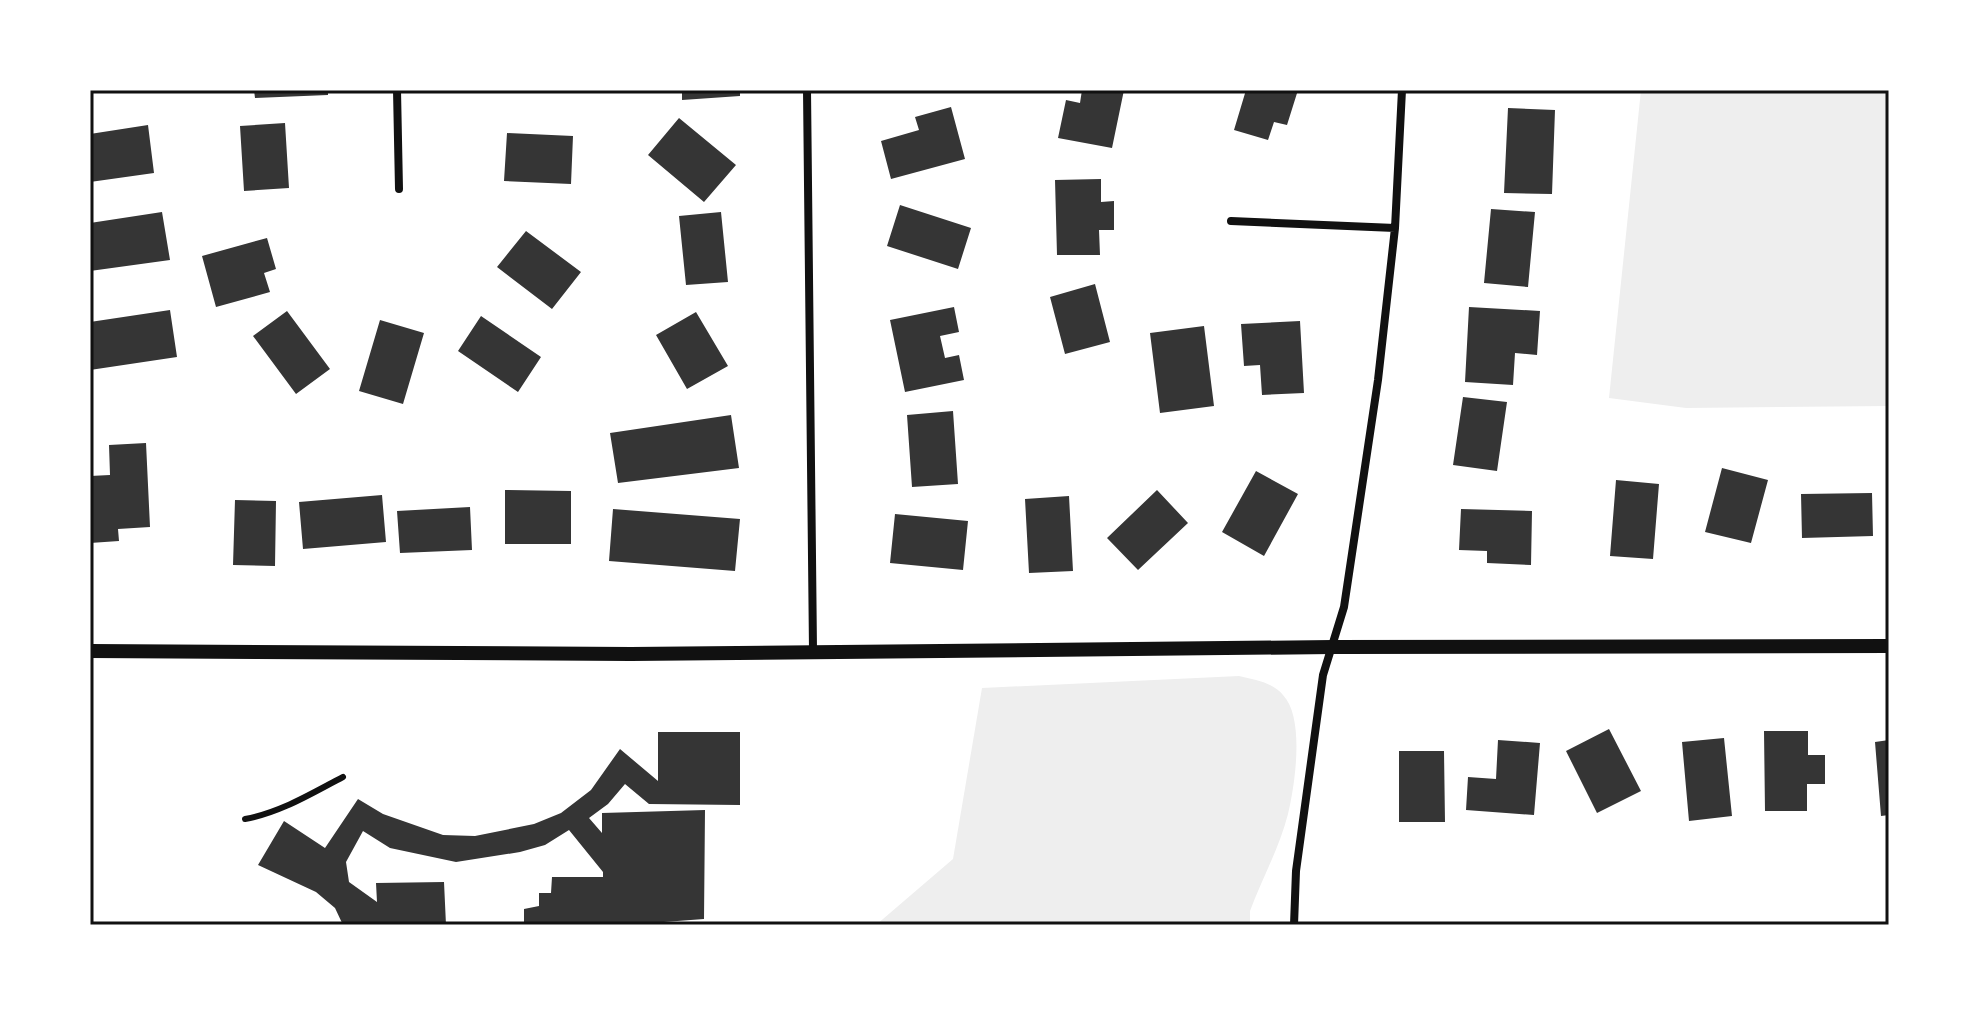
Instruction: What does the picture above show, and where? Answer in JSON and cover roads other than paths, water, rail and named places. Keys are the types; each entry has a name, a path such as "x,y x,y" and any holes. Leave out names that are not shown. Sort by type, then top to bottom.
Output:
{"street":[{"path":"397,90 399,189"},
{"path":"807,90 813,650"},
{"path":"1294,925 1298,856 1323,675 1344,607 1376,395 1395,228 1402,90"},
{"path":"1231,221 1395,228"},
{"path":"90,651 631,654 813,650 1889,646"}],"lane":[{"path":"245,819 277,810 343,777"}]}
